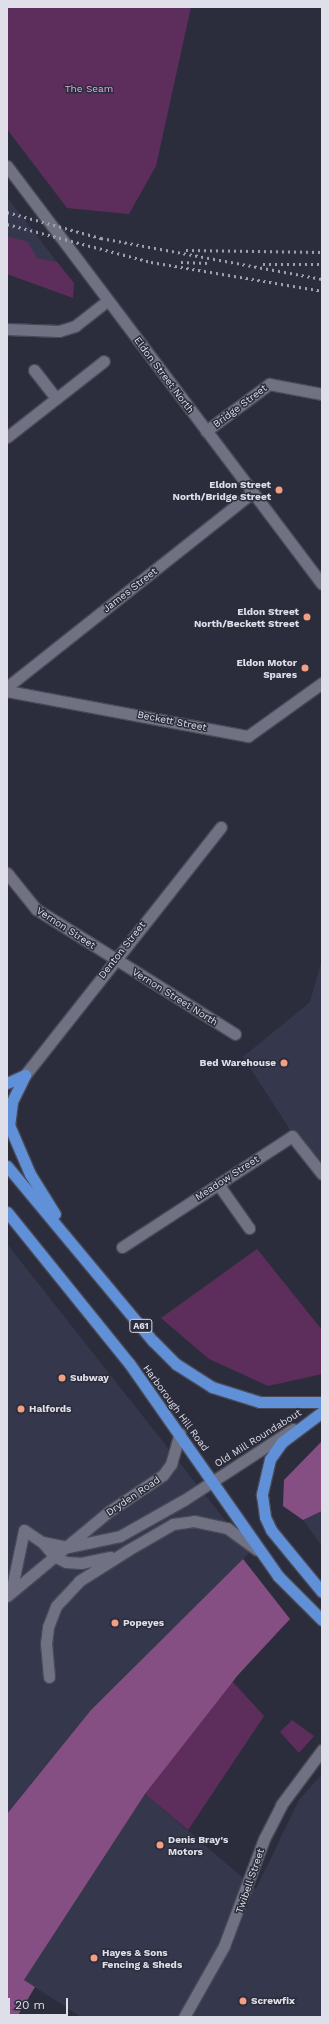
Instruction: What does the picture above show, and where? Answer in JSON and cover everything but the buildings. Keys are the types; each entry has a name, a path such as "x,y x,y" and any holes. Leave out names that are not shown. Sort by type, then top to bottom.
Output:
{"highway":[{"path":"7,1083 25,1075"},
{"path":"25,1075 12,1102 9,1125 30,1174 75,1246"},
{"name":"A61","path":"7,1166 153,1341 193,1376 212,1387 260,1402 322,1402"},
{"name":"Harborough Hill Road","path":"7,1212 129,1363 213,1480 263,1556 292,1591 322,1620"},
{"name":"Old Mill Roundabout","path":"319,1414 282,1442 270,1459 264,1477 262,1499 271,1530 322,1592"}],"street":[{"name":"Eldon Street North","path":"7,166 107,301 322,584"},
{"path":"7,329 59,331 75,326 107,301"},
{"path":"7,437 104,361"},
{"path":"34,370 56,398"},
{"name":"Bridge Street","path":"206,431 269,384 322,394"},
{"name":"James Street","path":"7,687 252,493"},
{"name":"Beckett Street","path":"7,691 248,736 322,683"},
{"name":"Denton Street","path":"25,1075 115,959 221,827"},
{"name":"Vernon Street","path":"7,873 36,909 115,959"},
{"name":"Vernon Street North","path":"115,959 235,1034"},
{"name":"Meadow Street","path":"122,1247 292,1136 322,1174"},
{"path":"218,1184 249,1228"},
{"name":"Old Mill Roundabout","path":"213,1480 319,1414"},
{"name":"Dryden Road","path":"9,1594 54,1556 68,1547 108,1512 163,1475 170,1464 180,1433"},
{"name":"Dryden Road","path":"42,1542 68,1547 120,1536 213,1480"},
{"path":"49,1677 46,1636 56,1606 79,1581 128,1550 174,1524 194,1521 227,1528 263,1556"},
{"name":"Dryden Road","path":"9,1594 24,1530 42,1542 54,1556"},
{"path":"54,1556 81,1563 102,1560 128,1550"},
{"name":"Twibell Street","path":"184,2017 224,1946 264,1839 281,1805 322,1750"}],"shaded area":[{"path":"7,197 57,262 72,282 7,274"},
{"path":"322,960 322,1179 243,1057 310,1002"},
{"path":"7,1244 250,1552 91,1710 7,1814"},
{"path":"322,1441 322,1511 303,1520 283,1506 284,1480"},
{"path":"322,1511 322,1546 303,1520"},
{"path":"243,1559 290,1619 238,1675 145,1794 24,1980 35,1987 17,2017 7,2017 7,1814 91,1710"},
{"path":"322,1774 322,2017 81,2017 24,1980 145,1794 256,1889 299,1800"}],"green space":[{"name":"The Seam","path":"7,7 191,7 156,166 129,214 67,208 7,129"},
{"path":"7,236 28,242 37,258 57,262 74,283 73,298 7,274"},
{"path":"257,1249 322,1330 322,1374 268,1386 209,1359 161,1318"},
{"path":"232,1681 264,1716 188,1830 145,1794"},
{"path":"292,1720 314,1736 299,1753 280,1732"}],"railway":[{"path":"7,212 101,238 322,279"},
{"path":"7,224 151,262 322,291"},
{"path":"186,250 322,252"},
{"path":"181,262 209,263"},
{"path":"263,264 322,264"}],"place":[{"name":"Eldon Street North/Bridge Street","path":"279,490"},
{"name":"Eldon Street North/Beckett Street","path":"307,617"},
{"name":"Eldon Motor Spares","path":"305,668"},
{"name":"Bed Warehouse","path":"284,1063"},
{"name":"Subway","path":"62,1378"},
{"name":"Halfords","path":"21,1409"},
{"name":"Popeyes","path":"115,1623"},
{"name":"Denis Bray's Motors","path":"160,1845"},
{"name":"Hayes & Sons Fencing & Sheds","path":"94,1958"},
{"name":"Screwfix","path":"243,2001"}]}
